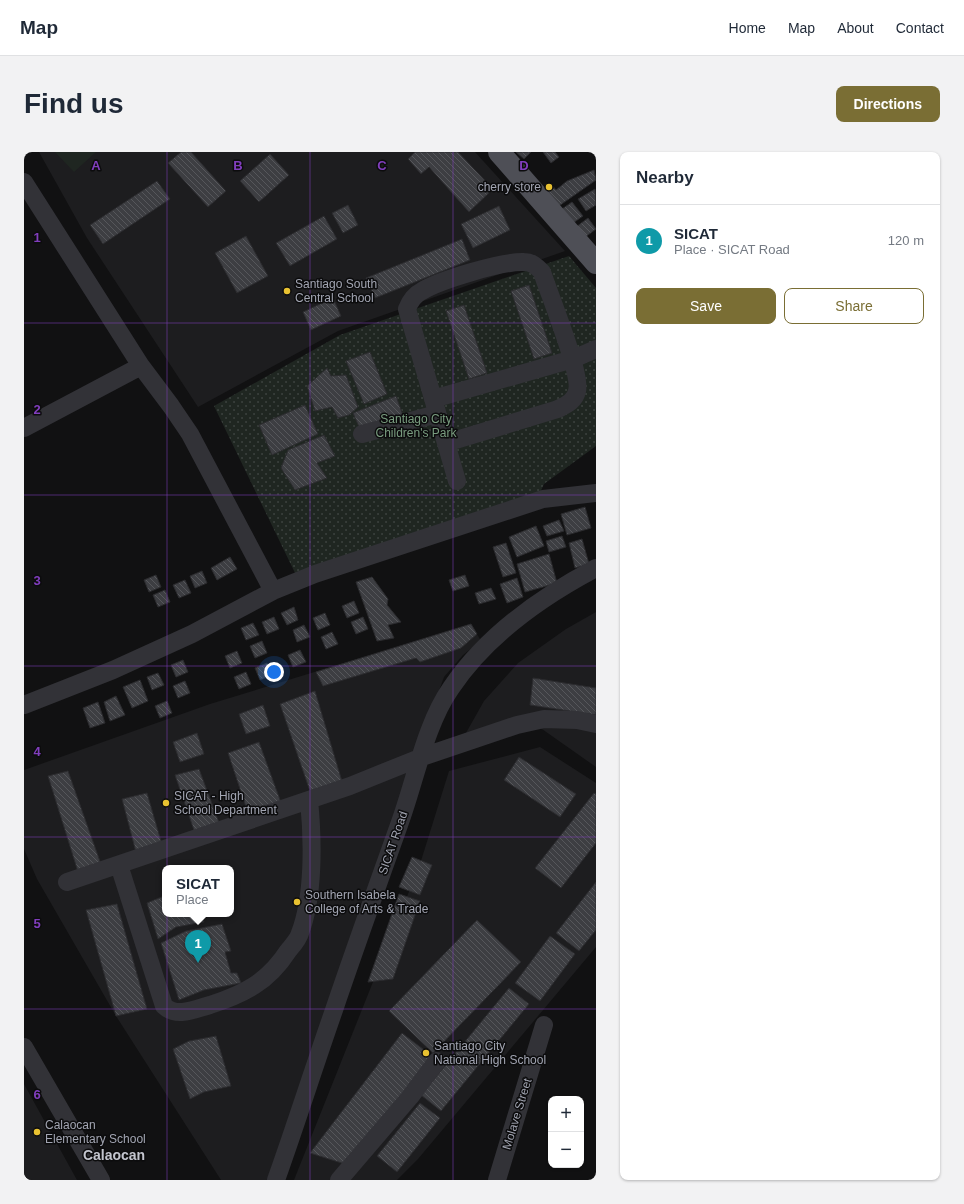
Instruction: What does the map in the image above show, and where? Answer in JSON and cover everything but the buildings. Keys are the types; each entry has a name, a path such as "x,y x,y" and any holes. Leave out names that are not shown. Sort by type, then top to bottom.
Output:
{"main road":[{"path":"499,152 596,263"}],"street":[{"path":"24,182 141,366 190,434 273,591"},
{"path":"446,443 558,409 569,403 576,396 578,389 578,378 542,272 535,264 524,262 488,268 423,290 410,300 407,309 409,320 457,481"},
{"path":"362,434 435,406 572,359 596,349"},
{"path":"24,428 141,366"},
{"path":"24,706 113,670 192,634 273,591 315,574 543,499 596,493"},
{"name":"SICAT Road","path":"276,1180 435,717 450,690 468,665 498,635 534,607 596,568"},
{"path":"67,882 350,786 422,757 516,725 544,718 577,720 596,724"},
{"path":"119,865 164,1006 170,1011 182,1013 237,996 259,983 278,966 300,934 308,896 312,832 309,800"},
{"name":"Molave Street","path":"497,1180 544,1025"},
{"path":"24,1047 101,1180"},
{"path":"339,1180 410,1097 437,1061"}],"shaded area":[{"name":"Santiago South Central School","path":"39,152 475,152 565,251 338,331 198,407 87,238"},
{"path":"596,612 596,767 532,722 462,740 484,701 518,663 566,629"},
{"name":"Southern Isabela College of Arts & Trade","path":"471,624 481,641 463,655 444,677 368,889 267,1180 221,1180 116,1016 37,879 24,849 24,770 210,704"},
{"name":"Santiago City National High School","path":"540,747 596,783 596,947 418,1159 397,1180 294,1180 420,864 449,771"},
{"name":"Calaocan Elementary School","path":"24,1084 77,1180 24,1180"}],"green space":[{"path":"55,152 96,152 74,172"},
{"name":"Santiago City Children's Park","path":"569,256 596,288 596,446 544,484 538,497 298,579 214,406 340,335"}],"place":[{"name":"cherry store","path":"549,187"},
{"name":"Santiago South Central School","path":"287,291"},
{"name":"SICAT - High School Department","path":"166,803"},
{"name":"Southern Isabela College of Arts & Trade","path":"297,902"},
{"name":"SICAT","path":"198,963"},
{"name":"Santiago City National High School","path":"426,1053"},
{"name":"Calaocan Elementary School","path":"37,1132"}],"district":[{"name":"Calaocan","path":"114,1155"}]}
